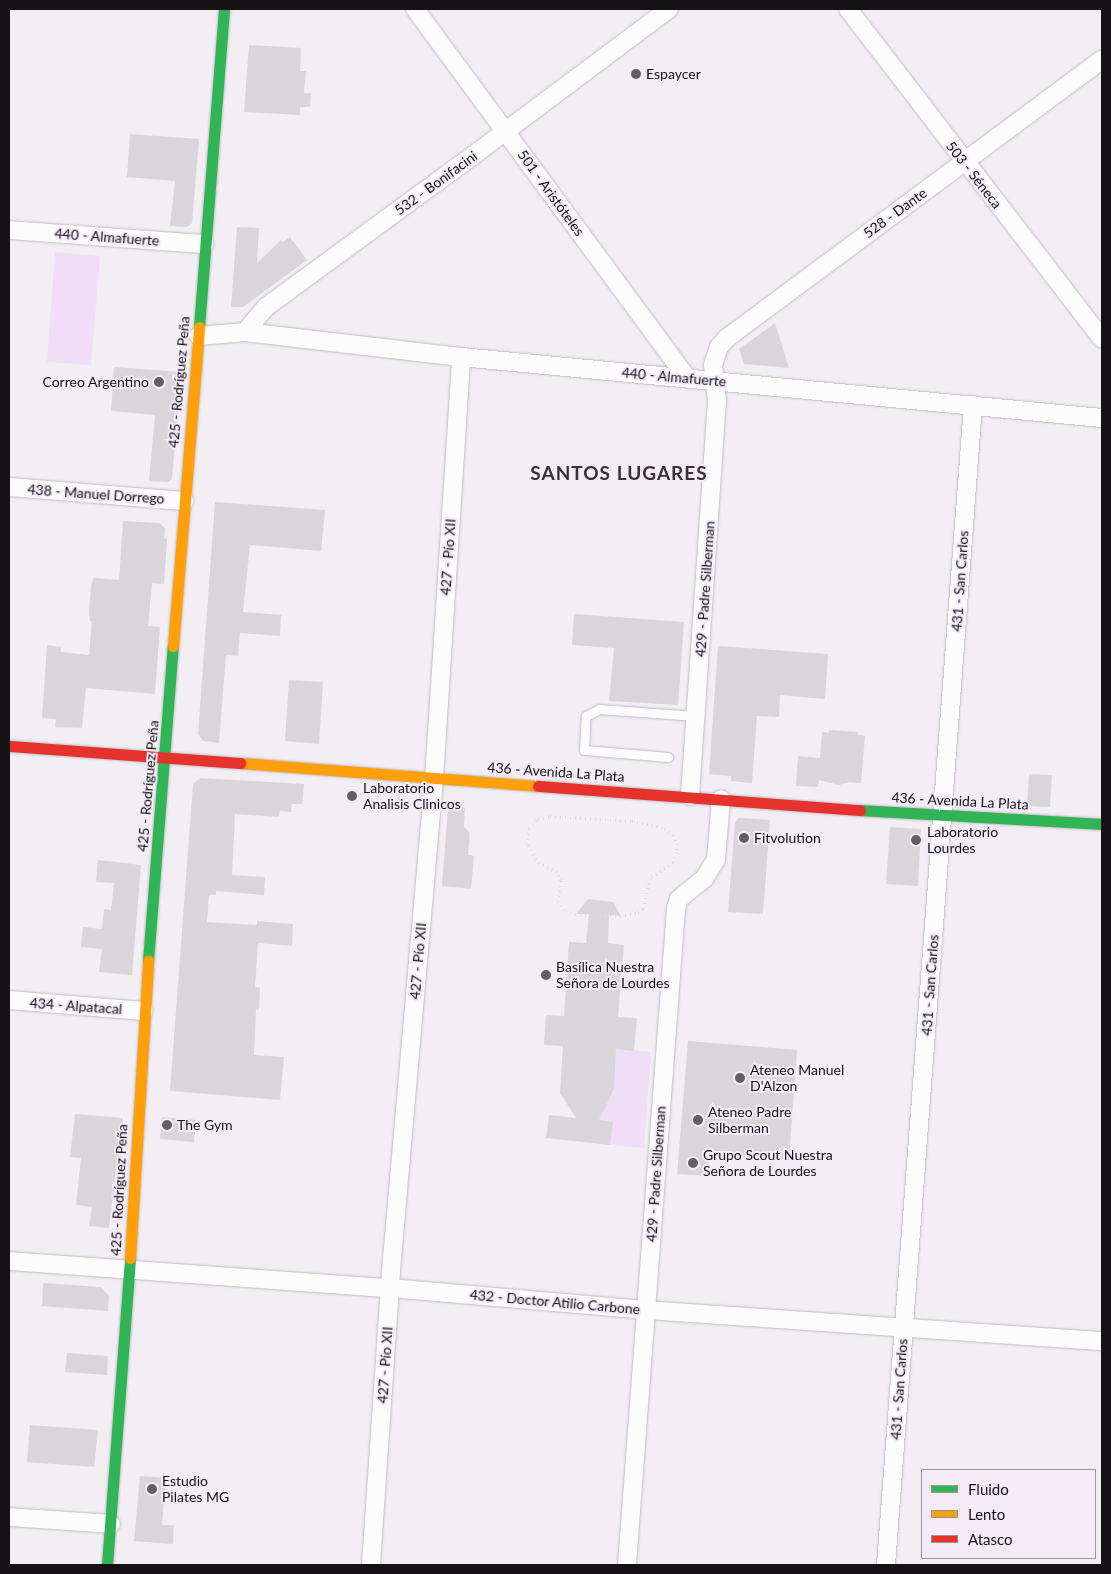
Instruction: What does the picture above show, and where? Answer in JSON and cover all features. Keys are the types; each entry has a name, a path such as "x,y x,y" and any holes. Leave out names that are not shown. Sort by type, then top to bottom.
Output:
{"street":[{"name":"425 - Rodríguez Peña","path":"107,1565 129,1271 144,1011 224,9"},
{"name":"501 - Aristóteles","path":"415,9 687,378"},
{"name":"532 - Bonifacini","path":"245,332 266,307 669,9"},
{"name":"503 - Séneca","path":"848,9 1102,340"},
{"name":"528 - Dante","path":"713,382 715,357 727,338 1102,60"},
{"name":"440 - Almafuerte","path":"9,230 205,244"},
{"name":"440 - Almafuerte","path":"245,332 461,357 1102,418"},
{"path":"199,336 245,332"},
{"name":"427 - Pío XII","path":"371,1565 390,1288 434,779 461,357"},
{"name":"429 - Padre Silberman","path":"690,796 717,402 713,382"},
{"name":"431 - San Carlos","path":"886,1565 973,405"},
{"name":"438 - Manuel Dorrego","path":"9,487 184,501"},
{"name":"436 - Avenida La Plata","path":"9,746 434,779 690,796 721,800 1102,824"},
{"name":"429 - Padre Silberman","path":"627,1565 676,908 679,898 704,878 716,860 721,800"},
{"name":"434 - Alpatacal","path":"9,1000 144,1011"},
{"name":"432 - Doctor Atilio Carbone","path":"9,1261 390,1288 646,1310 1102,1341"},
{"path":"9,1517 110,1524"}],"lane":[{"path":"668,757 584,750 586,716 599,709 696,716"}],"path":[{"path":"550,816 632,820 665,828 673,835 677,844 673,862 650,878 643,908 636,913 620,916 599,915 576,914 564,910 558,901 561,880 557,872 539,863 527,844 526,836 529,828 538,820 550,816"},
{"path":"598,923 599,915"}],"shaded area":[{"path":"55,252 100,256 91,365 47,362"},
{"path":"616,1049 651,1052 644,1148 610,1145 612,1122 595,1120"}],"building":[{"path":"249,45 301,48 300,71 306,71 304,93 311,93 310,107 300,107 300,115 244,112"},
{"path":"130,134 199,139 192,223 187,227 170,226 175,181 127,177"},
{"path":"237,227 259,228 257,263 281,240 283,242 290,237 307,260 243,307 231,307"},
{"path":"775,323 789,368 744,364 739,349"},
{"path":"114,367 181,372 172,479 168,482 149,481 155,415 111,411"},
{"path":"215,502 325,510 321,551 250,545 243,612 281,615 280,636 240,633 238,656 226,655 219,743 203,741 198,734"},
{"path":"123,521 160,523 165,529 164,538 167,539 164,584 152,583 148,626 160,627 155,694 86,688 82,728 55,727 56,719 42,718 47,645 61,647 61,652 89,655 92,621 90,621 89,613 91,585 94,578 119,580"},
{"path":"574,614 684,622 678,705 609,701 614,648 572,645"},
{"path":"718,646 828,654 825,699 780,695 779,717 757,716 752,783 731,781 731,776 709,774"},
{"path":"289,680 323,682 319,744 285,741"},
{"path":"829,730 858,732 858,735 865,736 861,783 849,782 839,785 819,780 818,787 796,786 798,756 820,758 822,732 829,733"},
{"path":"1029,774 1052,775 1050,807 1027,806"},
{"path":"200,778 304,784 302,804 292,804 291,812 280,811 279,817 235,814 232,875 265,877 264,895 216,891 216,895 209,895 207,922 257,925 257,921 293,924 292,946 258,943 255,987 260,988 259,1010 256,1010 254,1055 284,1057 280,1100 170,1091 193,784"},
{"path":"448,806 465,808 464,827 470,833 468,855 474,856 471,889 442,886"},
{"path":"739,818 770,820 763,914 728,912 735,822"},
{"path":"890,827 921,829 918,886 886,884"},
{"path":"98,860 141,865 132,975 99,972 102,949 81,947 83,927 102,929 104,909 111,910 114,883 96,882"},
{"path":"588,899 613,902 621,916 609,915 608,943 624,945 618,1017 637,1018 634,1051 616,1049 614,1089 599,1120 613,1122 610,1145 546,1138 549,1115 576,1118 560,1093 563,1046 544,1045 546,1015 564,1016 569,942 586,943 589,914 576,914"},
{"path":"688,1041 797,1050 789,1160 710,1154 708,1176 677,1174"},
{"path":"75,1114 123,1118 121,1161 117,1161 109,1228 89,1226 92,1207 76,1205 81,1158 70,1157"},
{"path":"162,1117 196,1120 194,1142 160,1139"},
{"path":"43,1283 101,1287 109,1296 108,1311 42,1306"},
{"path":"67,1353 108,1356 107,1375 65,1372"},
{"path":"30,1425 98,1430 94,1467 27,1462"},
{"path":"140,1476 166,1478 162,1525 174,1525 173,1544 134,1541"}],"traffic: fast":[{"path":"199,327 224,9"},
{"path":"148,961 173,646"},
{"path":"860,810 1102,824"},
{"path":"107,1565 130,1258"}],"traffic: slow":[{"path":"173,646 199,327"},
{"path":"240,763 538,786"},
{"path":"130,1258 148,961"}],"traffic: jam":[{"path":"9,746 240,763"},
{"path":"538,786 860,810"}],"place":[{"name":"Espaycer","path":"636,74"},
{"name":"Correo Argentino","path":"159,382"},
{"name":"Laboratorio Analisis Clinicos","path":"352,796"},
{"name":"Fitvolution","path":"744,838"},
{"name":"Laboratorio Lourdes","path":"916,840"},
{"name":"Basílica Nuestra Señora de Lourdes","path":"546,975"},
{"name":"Ateneo Manuel D'Alzon","path":"740,1078"},
{"name":"Ateneo Padre Silberman","path":"698,1120"},
{"name":"The Gym","path":"167,1125"},
{"name":"Grupo Scout Nuestra Señora de Lourdes","path":"693,1163"},
{"name":"Estudio Pilates MG","path":"152,1489"}],"district":[{"name":"SANTOS LUGARES","path":"619,473"}]}
